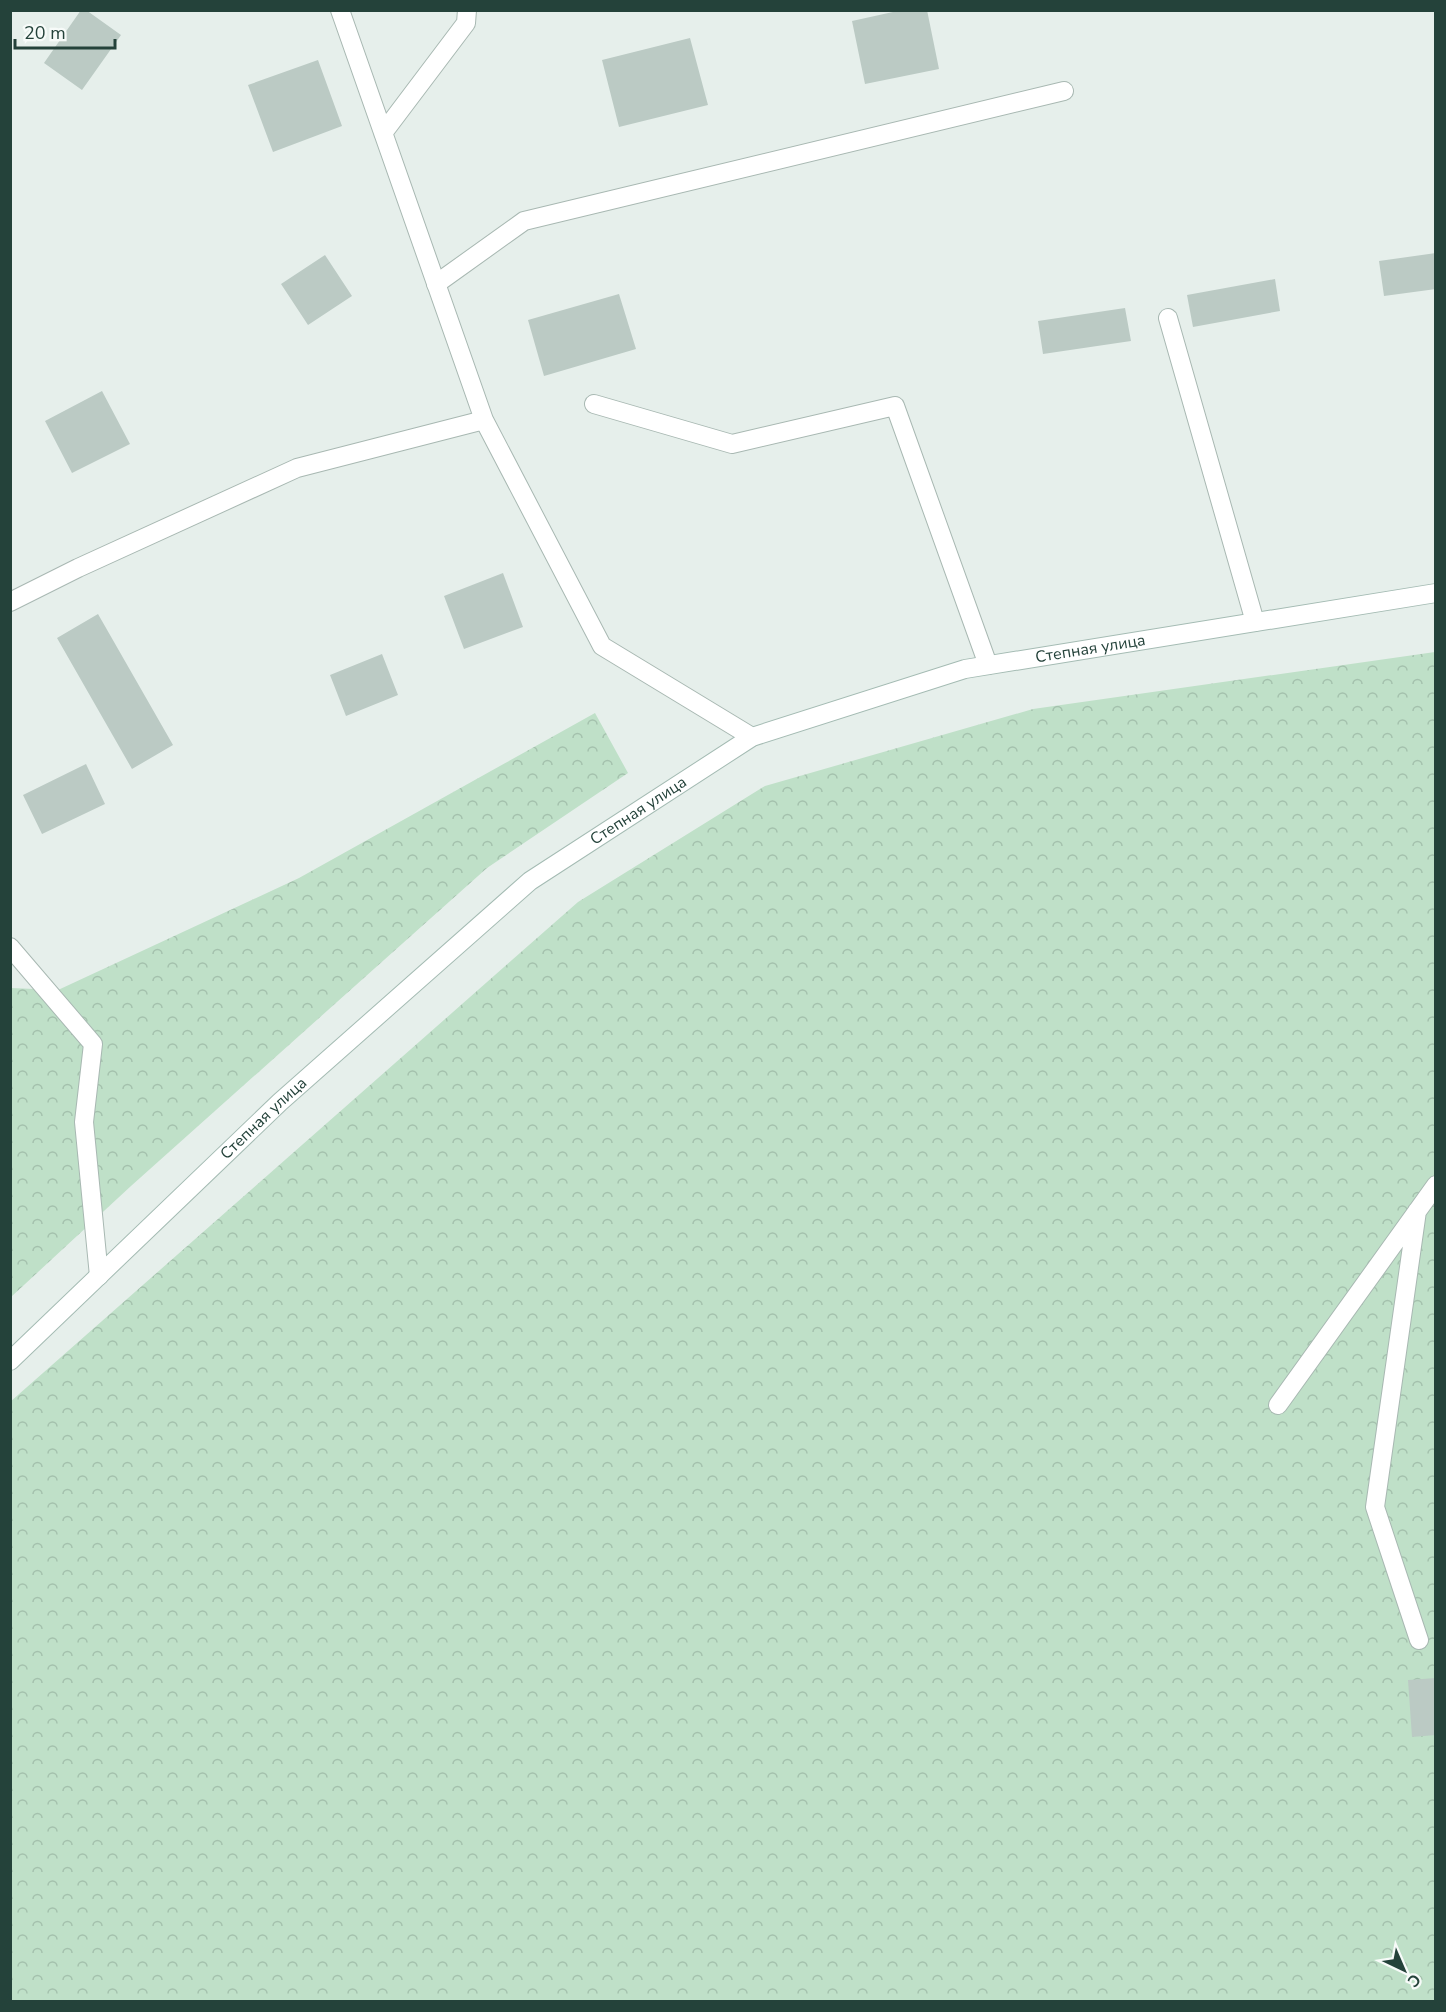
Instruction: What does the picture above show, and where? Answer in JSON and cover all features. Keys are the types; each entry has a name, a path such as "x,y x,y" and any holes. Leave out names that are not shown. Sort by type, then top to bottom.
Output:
{"street":[{"path":"340,10 484,420 602,646 752,737"},
{"path":"383,132 466,23 467,10"},
{"path":"436,284 524,221 1064,91"},
{"path":"1168,318 1255,622"},
{"path":"594,404 732,444 895,406 988,665"},
{"path":"10,602 78,568 297,468 484,420"},
{"name":"Степная улица","path":"10,1360 280,1102 530,881 752,737 965,669 1436,593"},
{"path":"10,947 93,1044 84,1122 99,1276"},
{"path":"1278,1405 1436,1185"},
{"path":"1417,1211 1375,1507 1419,1640"}],"green space":[{"path":"1435,652 1435,2001 11,2001 10,1402 578,902 765,786 1033,709"},
{"path":"595,713 628,773 487,868 131,1186 11,1297 11,988 58,990 299,878"}],"building":[{"path":"81,10 86,10 121,35 82,90 44,63"},
{"path":"902,10 927,10 939,69 865,84 852,21"},
{"path":"690,38 708,105 619,127 602,60"},
{"path":"318,60 342,126 273,152 248,85"},
{"path":"1436,253 1436,289 1384,296 1379,261"},
{"path":"325,255 352,296 308,325 281,284"},
{"path":"1275,279 1280,311 1193,327 1187,295"},
{"path":"619,294 636,349 544,376 528,320"},
{"path":"1125,308 1131,341 1043,354 1038,321"},
{"path":"102,391 130,444 72,473 45,421"},
{"path":"503,573 523,627 464,649 444,596"},
{"path":"98,614 173,745 132,769 57,638"},
{"path":"382,654 398,695 346,716 330,675"},
{"path":"86,764 105,804 42,834 23,795"},
{"path":"1436,1678 1436,1735 1412,1737 1408,1680"}]}
